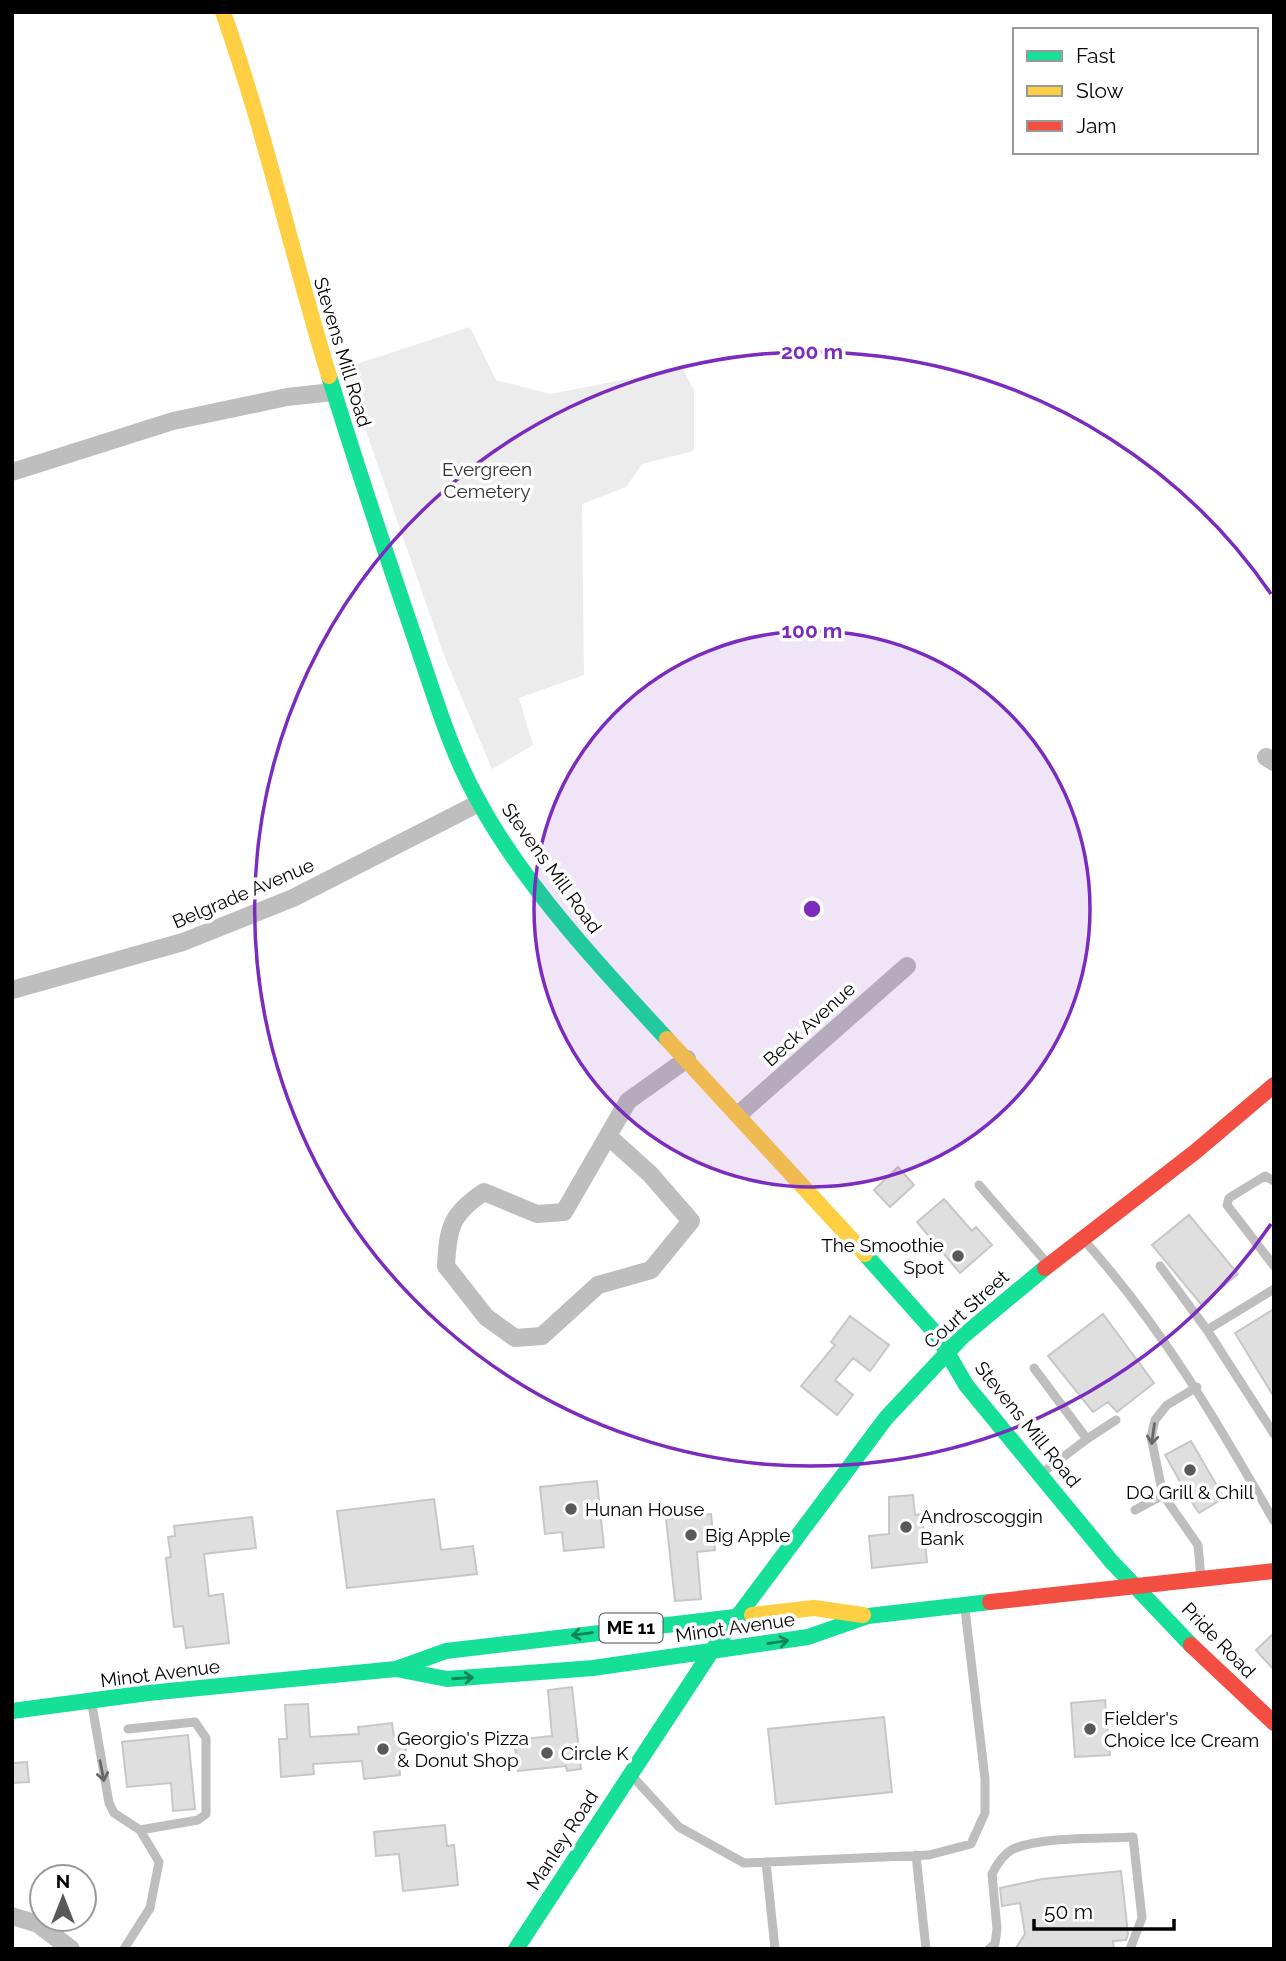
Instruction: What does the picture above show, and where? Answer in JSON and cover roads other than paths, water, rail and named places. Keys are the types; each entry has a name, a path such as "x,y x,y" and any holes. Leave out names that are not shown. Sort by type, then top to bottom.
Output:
{"main road":[{"name":"Stevens Mill Road","path":"223,12 262,132 300,282 333,393 450,743 479,803 563,922 937,1335 966,1385 1111,1561 1135,1585"},
{"name":"Court Street","path":"740,1617 886,1418 947,1353 1005,1299 1195,1152 1274,1085"},
{"name":"Minot Avenue","path":"396,1669 447,1679 593,1668 808,1637 868,1616 1274,1571"},
{"name":"Pride Road","path":"1135,1585 1213,1668 1274,1723"},
{"name":"Minot Avenue","path":"12,1711 92,1703 148,1693 396,1669 446,1651 814,1608 868,1616"},
{"name":"Manley Road","path":"516,1949 711,1652 740,1617"}],"street":[{"path":"12,472 173,421 287,397 333,393"},
{"name":"Belgrade Avenue","path":"12,990 183,942 281,903 479,803"},
{"name":"Beck Avenue","path":"739,1114 907,966"},
{"path":"608,1136 650,1174 691,1221 651,1270 598,1285 542,1336 515,1338 486,1317 446,1266 447,1242 458,1209 484,1192 537,1213 564,1212 628,1101 687,1059"},
{"path":"12,1916 37,1924 71,1949"}],"lane":[{"path":"1274,1181 1265,1176 1229,1198 1227,1205 1274,1266"},
{"path":"979,1185 1049,1265"},
{"path":"1083,1239 1155,1326 1197,1387 1274,1521"},
{"path":"1160,1266 1207,1329 1274,1434"},
{"path":"1207,1329 1274,1289"},
{"path":"1034,1368 1087,1439"},
{"path":"1197,1387 1167,1405 1155,1420 1151,1437 1163,1495 1198,1545 1201,1578"},
{"path":"1041,1474 1116,1420"},
{"path":"1135,1510 1163,1495"},
{"path":"630,1773 679,1827 744,1863 916,1855 971,1844 985,1813 985,1779 964,1605"},
{"path":"92,1703 109,1803 114,1813 140,1830 159,1862 150,1908 124,1949"},
{"path":"128,1729 195,1722 206,1738 206,1814 198,1819 140,1830"},
{"path":"989,1949 995,1944 998,1929 992,1874 1005,1854 1013,1849 1045,1843 1133,1837 1142,1918 1130,1949"},
{"path":"916,1855 926,1949"},
{"path":"766,1862 775,1949"}],"place":[{"name":"The Smoothie Spot","path":"958,1256"},
{"name":"DQ Grill & Chill","path":"1190,1470"},
{"name":"Hunan House","path":"571,1509"},
{"name":"Androscoggin Bank","path":"906,1527"},
{"name":"Big Apple","path":"691,1535"},
{"name":"Fielder's Choice Ice Cream","path":"1090,1729"},
{"name":"Georgio's Pizza & Donut Shop","path":"383,1749"},
{"name":"Circle K","path":"547,1753"}],"park label":[{"name":"Evergreen Cemetery","path":"487,480"}]}
